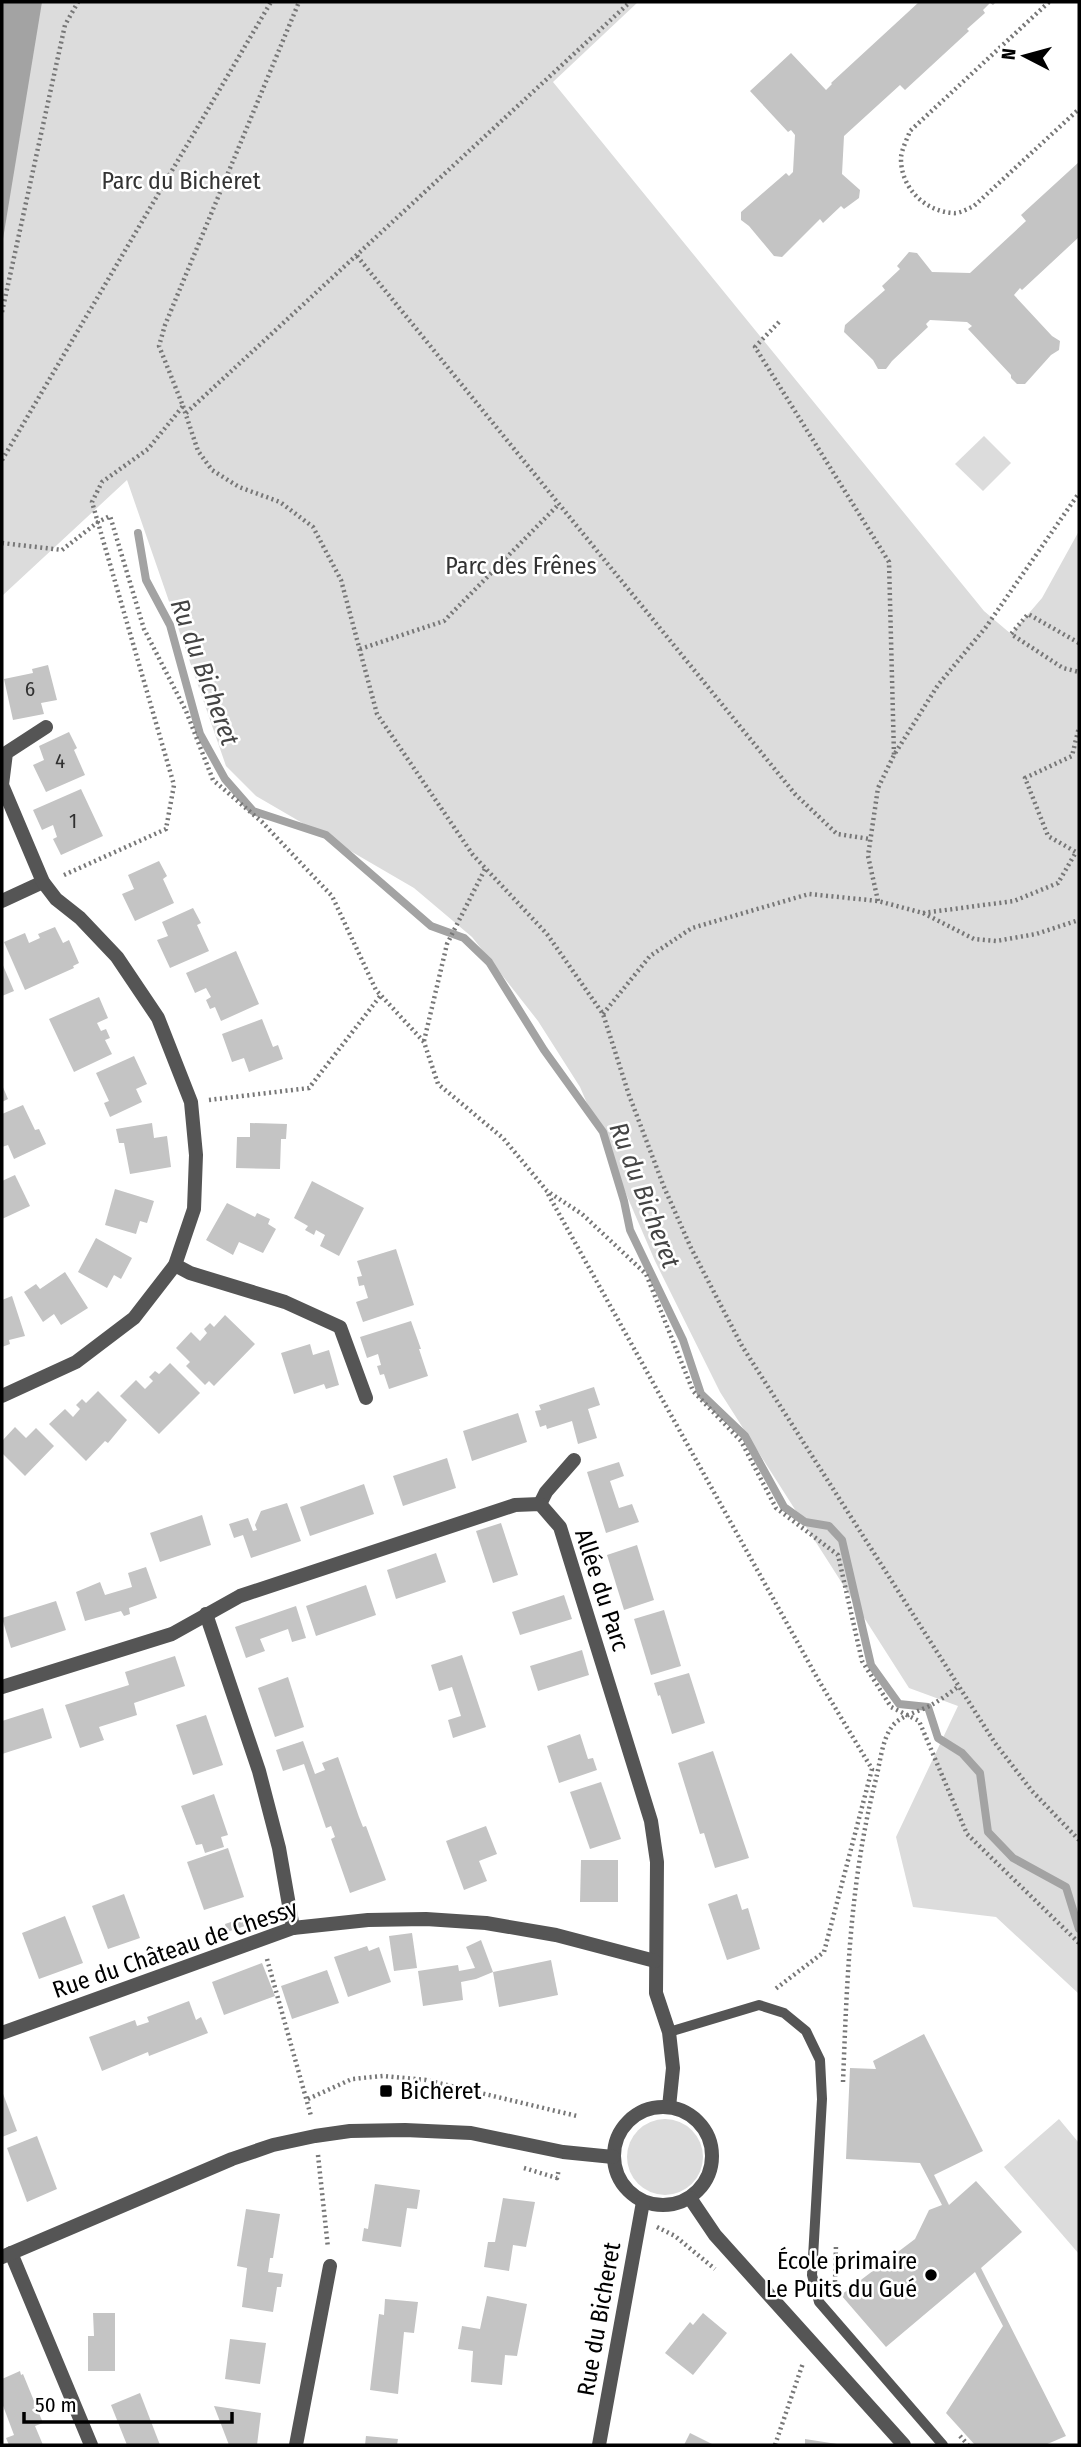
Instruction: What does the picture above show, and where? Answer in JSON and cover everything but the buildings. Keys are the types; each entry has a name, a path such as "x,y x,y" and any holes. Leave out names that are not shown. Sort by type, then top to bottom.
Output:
{"street":[{"path":"2,1396 76,1362 134,1318 175,1265 194,1209 196,1155 191,1102 158,1018 117,957 80,918 56,899 43,882 2,785 6,753 46,727"},
{"path":"2,901 43,882"},
{"path":"175,1265 190,1273 285,1301 340,1327 366,1398"},
{"path":"2,1686 173,1634 240,1596 515,1505 540,1504 546,1492 574,1460"},
{"name":"Allée du Parc","path":"540,1504 559,1527 651,1821 657,1862 656,1993 669,2032 673,2068 670,2107"},
{"path":"206,1614 259,1771 279,1848 293,1928"},
{"name":"Rue du Château de Chessy","path":"2,2034 293,1928 368,1920 426,1919 486,1923 556,1935 655,1961"},
{"path":"670,2107 689,2114 703,2127 711,2145 712,2165 704,2184 690,2198 659,2206 643,2202 621,2184 613,2157 617,2136 630,2119 648,2108 670,2107"},
{"path":"91,2445 6,2255 232,2159 273,2145 315,2136 350,2131 471,2133 563,2152 613,2157"},
{"path":"690,2198 715,2235 904,2445"},
{"name":"Rue du Bicheret","path":"599,2445 643,2202"},
{"path":"296,2445 330,2266"}],"lane":[{"path":"669,2032 759,2006 784,2013 806,2031 820,2060 822,2099 812,2275 818,2302 943,2445"}],"path":[{"path":"2,312 65,25 78,2"},
{"path":"2,460 271,2"},
{"path":"299,2 165,325 159,346 198,451 212,470 239,487 280,502 313,527 341,580 377,714 473,855 547,934 603,1014 629,1095 664,1187 691,1248 742,1346 995,1742 1032,1791 1079,1840"},
{"path":"186,414 630,2"},
{"path":"1049,2 910,131 901,155 903,178 915,196 934,208 955,214 974,206 1079,109"},
{"path":"357,256 795,794 837,834 870,839"},
{"path":"779,322 755,347 888,562 894,755"},
{"path":"43,882 75,872 166,829 174,785 92,502 102,482 148,449 183,406"},
{"path":"878,901 868,856 878,788 894,755 938,685 986,628 1079,494"},
{"path":"360,649 444,621 559,504"},
{"path":"2,543 62,550 110,516 144,629 186,711 213,780 262,822 332,897 376,990 424,1042 438,1084 503,1138 547,1191 819,1681 872,1769 824,1952 751,2007"},
{"path":"1079,643 1028,614 1011,634 1063,668 1079,672"},
{"path":"923,913 1014,901 1058,883 1076,852 1048,836 1025,778 1072,756 1079,727"},
{"path":"424,1042 447,943 485,869"},
{"path":"603,1014 650,956 692,929 809,894 878,901 923,913 974,939 996,941 1036,934 1079,920"},
{"path":"191,1102 309,1088 381,995"},
{"path":"547,1191 582,1214 646,1275 693,1391 741,1441 776,1508 838,1555 862,1661 891,1707 919,1721 967,1834 1079,1943"},
{"path":"842,2091 849,1943 857,1876 871,1798 890,1728 899,1720 933,1704 959,1686"},
{"path":"261,1941 308,2099 319,2157 330,2266"},
{"path":"308,2099 352,2080 383,2076 426,2080 578,2116"},
{"path":"319,2157 330,2155"},
{"path":"515,2165 558,2178"},
{"path":"835,2285 836,2235"},
{"path":"775,2445 811,2342"},
{"path":"959,2435 968,2445"}],"green space":[{"name":"Parc des Frênes","path":"2,2 638,2 553,82 984,611 1011,634 1042,598 1079,531 1079,1994 996,1917 913,1907 896,1837 958,1706 909,1688 720,1392 655,1261 580,1087 538,1021 472,937 414,888 256,796 226,766 127,480 2,596"},
{"path":"984,436 1011,463 983,491 955,464"},
{"path":"665,2119 679,2122 692,2130 700,2143 703,2157 700,2171 692,2184 679,2192 665,2195 651,2192 638,2184 630,2171 627,2157 630,2143 638,2130 651,2122"},
{"path":"1059,2119 1079,2143 1079,2254 1004,2167"}],"shaded area":[{"path":"2,2 42,2 2,245"}],"waterway":[{"name":"Ru du Bicheret","path":"138,533 146,580 170,625 200,734 225,779 253,811 326,835 431,926 464,938 489,962 544,1050 603,1132 630,1230 683,1340 701,1394 745,1436 784,1507 805,1522 829,1526 842,1540 871,1665 899,1704 928,1707 938,1738 962,1753 980,1773 988,1832 1013,1858 1066,1887 1079,1929"}],"place":[{"name":"Bicheret","path":"386,2091"},
{"name":"École primaire Le Puits du Gué","path":"931,2275"}],"park label":[{"name":"Parc du Bicheret","path":"181,181"}]}
